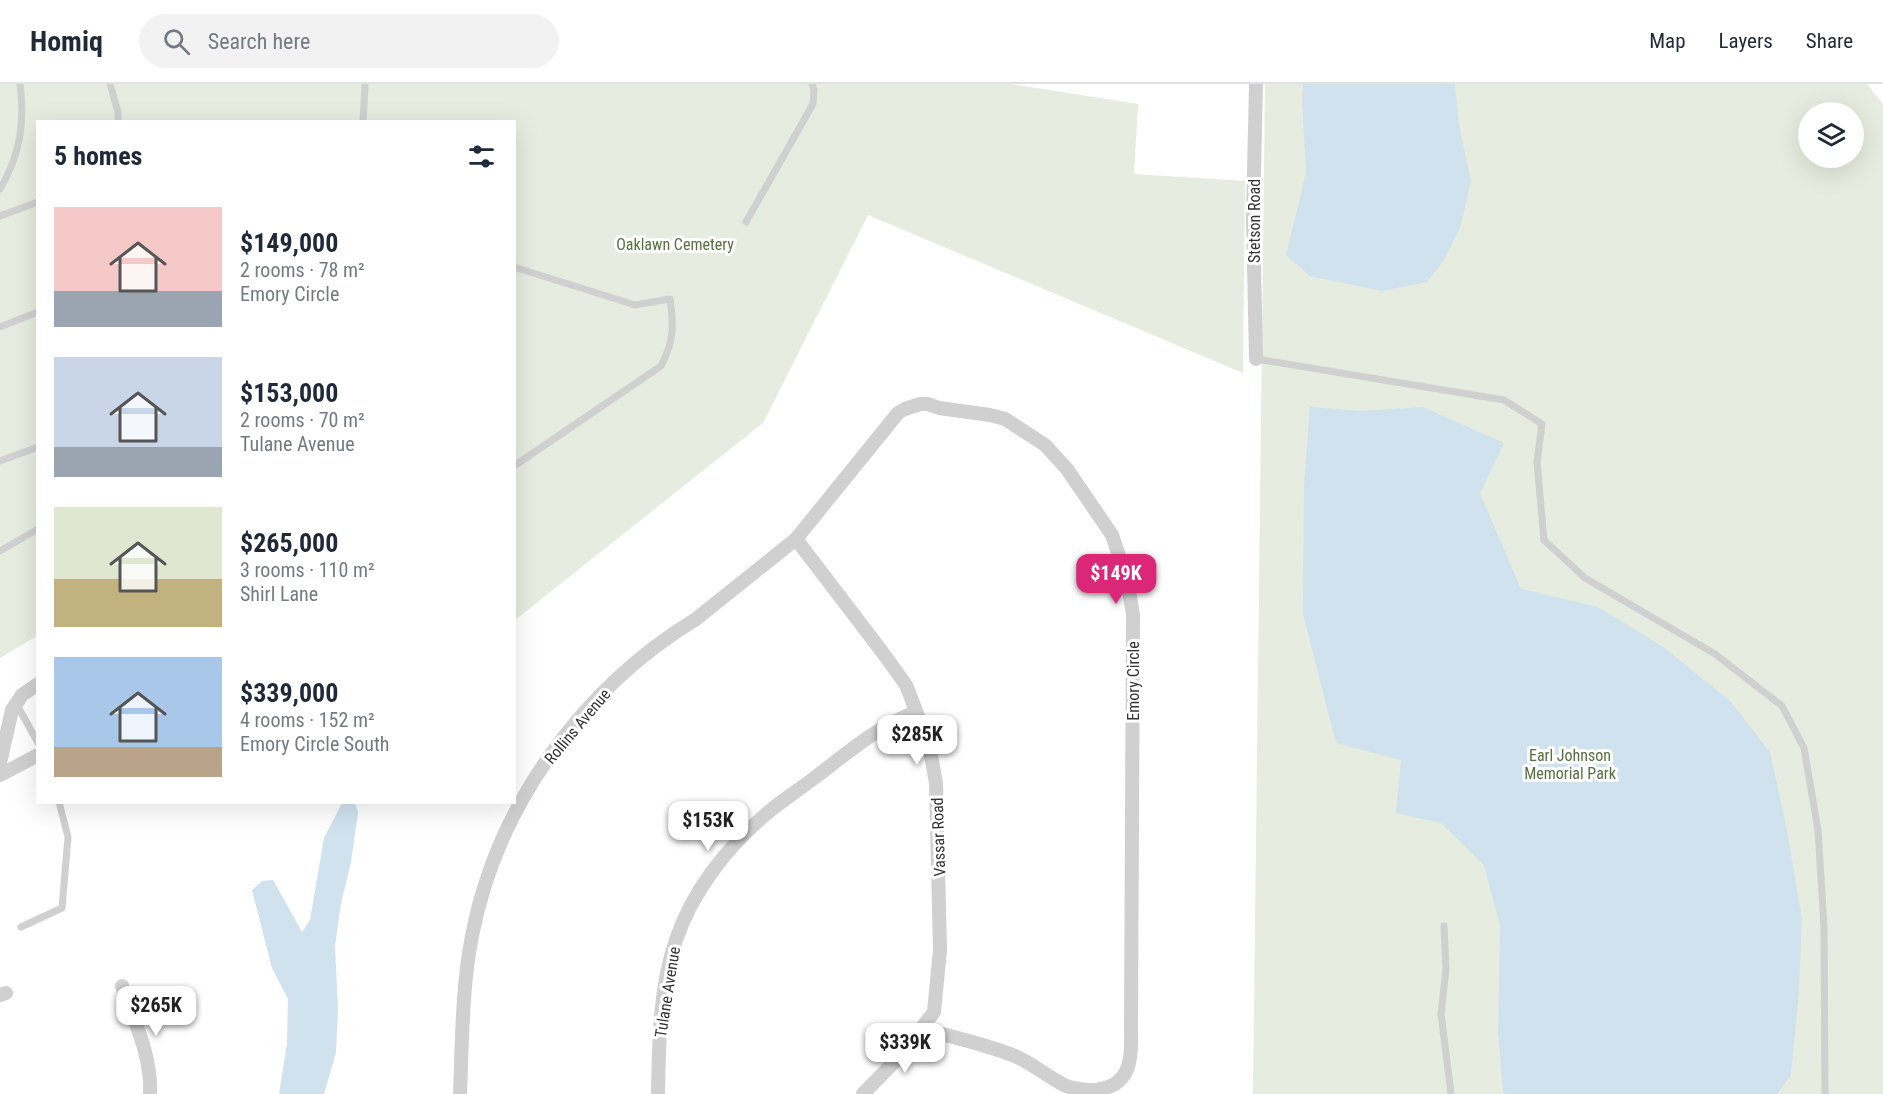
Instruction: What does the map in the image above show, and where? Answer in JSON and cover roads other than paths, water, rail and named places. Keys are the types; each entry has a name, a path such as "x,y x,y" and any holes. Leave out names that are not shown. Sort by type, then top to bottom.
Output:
{"street":[{"name":"Stetson Road","path":"1256,84 1253,217 1256,358"},
{"name":"Emory Circle","path":"796,539 898,413 905,408 920,404 1005,419 1045,445 1067,469 1112,535 1127,579 1133,615 1130,1061 1120,1080 1101,1092 1090,1093 1061,1083 1031,1064 1008,1054 922,1029"},
{"name":"Vassar Road","path":"796,539 906,685 929,744 936,783 939,815 939,972 934,1012 902,1055 863,1094"},
{"name":"Rollins Avenue","path":"460,1094 467,968 471,936 480,898 503,836 551,752 600,697 635,663 696,619 796,539"},
{"path":"0,763 12,710 16,703 36,686"},
{"name":"Tulane Avenue","path":"658,1094 658,1051 667,974 676,939 705,882 737,842 765,815 867,737 888,724 916,712"},
{"path":"0,775 36,756"},
{"path":"122,986 143,1046 151,1077 150,1094"}],"lane":[{"path":"0,189 11,171 22,129 23,105 20,84"},
{"path":"110,84 118,120"},
{"path":"363,120 365,84"},
{"path":"746,222 813,104 812,84"},
{"path":"0,216 36,203"},
{"path":"516,268 635,305 670,300 674,324 670,348 661,366 516,465"},
{"path":"0,327 36,313"},
{"path":"1256,358 1504,400 1542,424 1537,462 1544,540 1586,578 1715,654 1782,706 1804,748 1818,830 1824,927 1826,1094"},
{"path":"0,461 36,448"},
{"path":"0,551 36,530"},
{"path":"16,703 36,739"},
{"path":"21,927 62,908 68,837 60,804"},
{"path":"1444,926 1446,969 1441,1014 1451,1094"}],"water":[{"path":"1303,84 1455,84 1459,125 1471,181 1460,228 1444,260 1427,282 1382,291 1310,276 1286,255 1306,173"},
{"path":"1310,407 1362,411 1423,407 1504,443 1480,493 1521,589 1598,607 1665,648 1730,701 1770,752 1787,830 1802,919 1799,991 1791,1075 1777,1094 1505,1094 1498,1031 1500,926 1484,865 1441,823 1396,813 1401,760 1336,743 1303,614 1304,485"},
{"path":"341,804 355,804 358,812 351,862 341,903 335,946 338,1009 336,1052 324,1094 279,1094 287,1044 288,999 272,968 252,890 262,881 273,880 302,932 310,920 324,838"}],"park label":[{"name":"Oaklawn Cemetery","path":"675,244"},
{"name":"Earl Johnson Memorial Park","path":"1570,764"}]}
